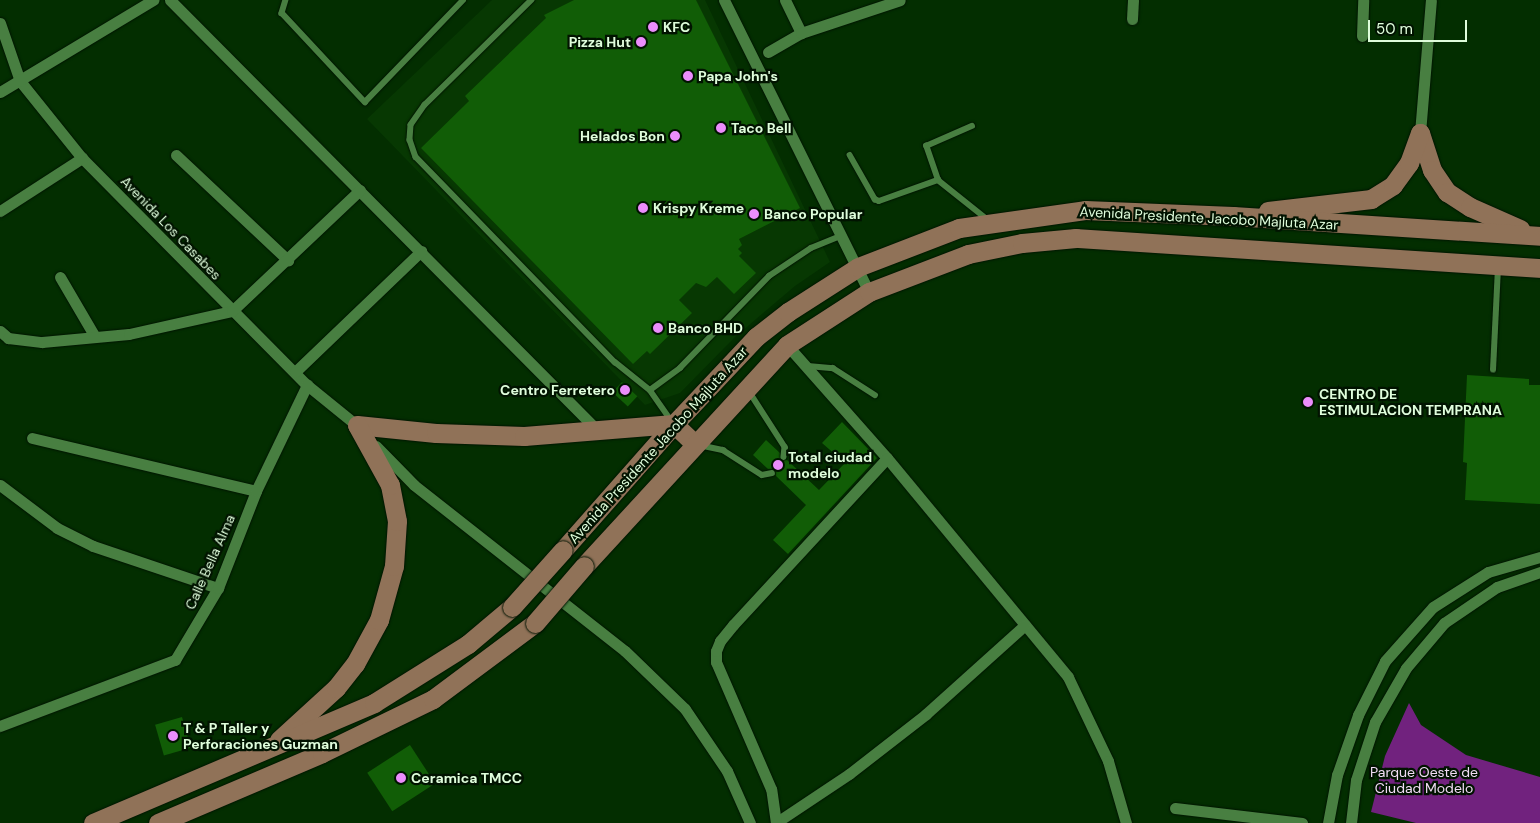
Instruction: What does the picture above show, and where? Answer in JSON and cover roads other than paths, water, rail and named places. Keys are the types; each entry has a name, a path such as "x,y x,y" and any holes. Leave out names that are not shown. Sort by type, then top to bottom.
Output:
{"main road":[{"path":"1233,216 1371,199 1393,185 1409,163 1420,133"},
{"path":"1420,133 1432,170 1447,192 1503,225 1540,236"},
{"name":"Avenida Presidente Jacobo Majluta Azar","path":"93,823 374,703 423,675 468,644 512,607 674,424 756,337 796,306 858,267 959,228 1086,210 1233,216 1540,236"},
{"name":"Avenida Presidente Jacobo Majluta Azar","path":"158,823 322,753 433,699 534,623 694,444 787,345 869,292 968,254 1022,243 1076,238 1540,268"},
{"path":"357,425 487,436 598,431 674,424 694,444"},
{"path":"269,749 336,688 355,664 379,620 394,566 397,521 390,485 357,425"}],"street":[{"path":"0,92 153,0"},
{"path":"170,0 598,431"},
{"path":"724,0 869,292"},
{"path":"785,0 801,34"},
{"path":"768,52 801,34 900,0"},
{"path":"1132,19 1133,0"},
{"path":"1362,36 1363,0"},
{"path":"1420,133 1431,0"},
{"name":"Avenida Los Casabes","path":"0,23 20,81 82,158 307,385 357,425 414,485 625,650 685,709 727,771 750,823"},
{"path":"176,155 288,260"},
{"path":"0,211 82,158"},
{"path":"0,332 18,341 129,334 232,311 360,190"},
{"path":"295,372 422,252"},
{"path":"60,277 95,337"},
{"path":"787,345 887,458 1068,676 1082,702 1108,761 1126,823"},
{"name":"Calle Bella Alma","path":"0,726 175,660 218,588 256,491 307,385"},
{"path":"32,438 256,491"},
{"path":"887,458 733,625 720,641 716,652 716,662 771,789 776,822 849,774 926,714 1025,625"},
{"path":"0,485 57,528 93,546 218,588"},
{"path":"1328,823 1337,776 1358,715 1385,661 1433,607 1488,572 1540,557"},
{"path":"1351,823 1356,780 1375,722 1406,668 1444,623 1497,587 1540,572"},
{"path":"1175,808 1302,823"}],"lane":[{"path":"286,0 282,13 365,102 463,0"},
{"path":"532,0 425,105 411,125 410,140 416,157 615,362 650,390 674,424"},
{"path":"972,126 926,146 938,180 991,222"},
{"path":"850,155 875,199 880,201 938,180"},
{"path":"650,390 680,368 769,276 812,248 842,236"},
{"path":"1493,370 1498,264"},
{"path":"806,366 832,368 875,394"},
{"path":"746,388 785,447 784,456"},
{"path":"694,444 723,450 762,475 772,473"}],"place":[{"name":"KFC","path":"653,27"},
{"name":"Pizza Hut","path":"641,42"},
{"name":"Papa John's","path":"688,76"},
{"name":"Taco Bell","path":"721,128"},
{"name":"Helados Bon","path":"675,136"},
{"name":"Krispy Kreme","path":"643,208"},
{"name":"Banco Popular","path":"754,214"},
{"name":"Banco BHD","path":"658,328"},
{"name":"Centro Ferretero","path":"625,390"},
{"name":"CENTRO DE ESTIMULACION TEMPRANA","path":"1308,402"},
{"name":"Total ciudad modelo","path":"778,465"},
{"name":"T & P Taller y Perforaciones Guzman","path":"173,736"},
{"name":"Ceramica TMCC","path":"401,778"}],"park label":[{"name":"Parque Oeste de Ciudad Modelo","path":"1424,780"}]}
